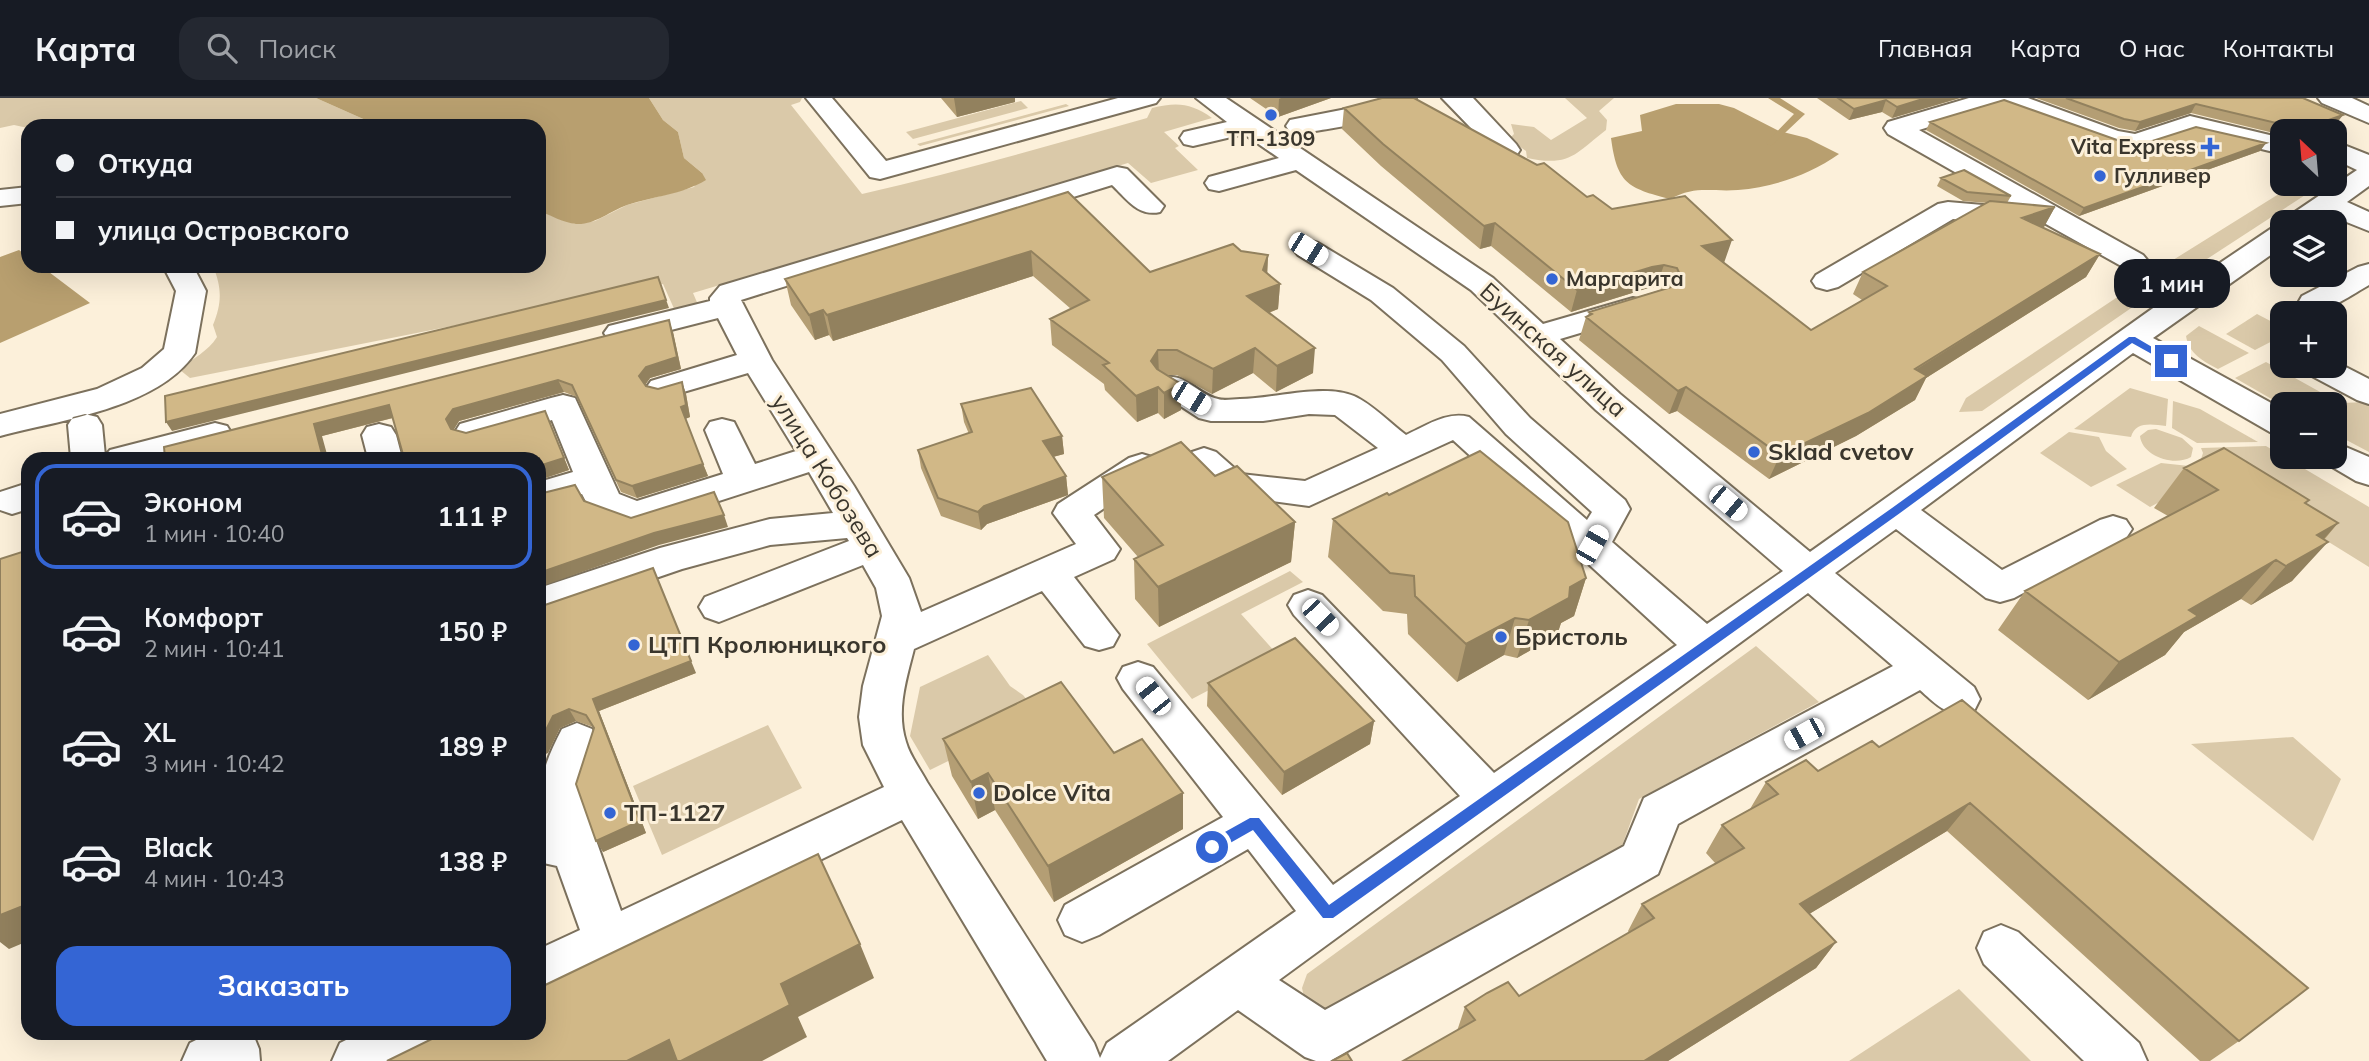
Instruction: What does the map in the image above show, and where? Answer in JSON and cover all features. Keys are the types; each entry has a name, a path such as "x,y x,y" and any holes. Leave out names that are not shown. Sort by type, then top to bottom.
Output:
{"street":[{"path":"819,98 880,171 1147,98"},
{"name":"Буинская улица","path":"1209,98 1249,125 1294,145 1482,284 1608,402 1941,684 1660,812 1642,860 1323,1039 1237,980"},
{"path":"1294,145 1319,98"},
{"path":"1219,183 1294,145 1403,98"},
{"path":"1455,98 1464,103 1507,150"},
{"path":"1996,98 1897,128 2133,261"},
{"path":"2004,98 2125,140 2137,142 2190,124 2270,143"},
{"path":"2331,98 2369,115"},
{"path":"1193,138 1249,125"},
{"path":"2347,156 2369,169"},
{"path":"2347,163 2369,169"},
{"path":"2316,210 2369,169"},
{"path":"589,341 727,306 725,298 731,292 1117,175 1150,206"},
{"path":"0,198 21,196"},
{"path":"2326,203 2369,222"},
{"path":"1827,281 1948,210 2061,220"},
{"path":"1125,1061 2270,242"},
{"path":"1308,249 1382,295 1453,352 1518,426 1612,509 1592,545"},
{"path":"0,425 108,397 154,375 179,353 191,291 182,273"},
{"path":"2317,301 2369,274"},
{"path":"1538,336 1656,299"},
{"name":"улица Кобозева","path":"727,306 756,360 895,588 902,616 884,687 880,717 885,745 911,795 1076,1061"},
{"path":"2132,339 2270,417"},
{"path":"663,388 756,360"},
{"path":"2341,378 2369,393"},
{"path":"1171,385 1211,410 1263,410 1309,403 1343,404 1403,450"},
{"path":"472,432 563,406 604,502 635,515 817,457"},
{"path":"1204,460 1231,485 1309,494 1457,425 1704,646"},
{"path":"149,452 250,426"},
{"path":"722,430 744,481"},
{"path":"2347,460 2369,473"},
{"path":"898,639 1101,549 1071,513 1142,466"},
{"path":"546,492 594,478"},
{"path":"1896,510 2000,588 2113,528"},
{"path":"546,601 673,558 770,532 865,535"},
{"path":"719,607 865,535"},
{"path":"1048,572 1099,635"},
{"path":"1308,605 1490,798"},
{"path":"1138,678 1328,914"},
{"path":"577,741 558,794 557,846 608,941"},
{"path":"546,971 911,795"},
{"path":"1082,920 1255,822"},
{"path":"2001,948 2121,1061"},
{"path":"358,1061 401,1040"},
{"path":"208,1061 233,1049 234,1061"}],"shaded area":[{"path":"0,98 316,98 363,119 21,119 21,126 0,128"},
{"path":"316,98 649,98 663,120 678,132 684,158 702,173 706,180 677,192 627,205 590,222 571,223 546,214 546,119 363,119"},
{"path":"649,98 802,98 800,102 791,105 862,194 1147,118 1152,108 1184,105 1212,118 1164,132 1179,146 1175,148 1198,170 1151,183 1128,163 693,293 699,307 676,313 663,284 190,378 180,370 209,347 217,337 213,325 220,296 215,273 546,273 546,214 575,224 595,221 627,205 694,187 702,173 684,158 678,132 663,120"},
{"path":"1565,98 1614,98 1599,111 1607,120 1606,130 1579,152 1563,159 1553,161 1527,158 1526,151 1509,139 1514,134 1511,124 1534,127 1551,140 1587,118"},
{"path":"1021,101 1028,108 913,139 906,132"},
{"path":"1066,104 1069,106 920,146 917,144"},
{"path":"1676,104 1719,104 1734,108 1779,131 1807,138 1839,154 1803,174 1765,186 1688,192 1670,199 1655,195 1634,187 1621,174 1611,138 1642,131 1640,115"},
{"path":"2276,196 2304,196 2282,210 2270,210 2270,218 2184,274 2165,265"},
{"path":"19,250 21,273 50,273 90,303 0,343 0,257"},
{"path":"2131,288 2137,304 1982,411 1959,412 1966,398"},
{"path":"2257,314 2270,321 2270,342 2255,350 2226,334"},
{"path":"2199,326 2249,353 2218,369 2212,366 2190,348 2186,336"},
{"path":"2266,362 2270,364 2270,378 2295,378 2320,392 2270,392 2270,398 2235,378"},
{"path":"2130,388 2168,399 2166,426 2140,426 2131,437 2074,429"},
{"path":"2173,401 2200,409 2258,442 2197,443 2172,428"},
{"path":"2369,402 2369,452 2347,440 2347,403"},
{"path":"2156,429 2182,438 2193,448 2191,457 2168,460 2146,449 2140,436 2148,430"},
{"path":"2069,432 2099,437 2106,451 2127,469 2091,487 2040,453"},
{"path":"2266,446 2270,448 2270,469 2305,469 2369,507 2369,567 2200,462 2203,453 2201,448"},
{"path":"2161,463 2189,466 2211,475 2150,507 2116,485"},
{"path":"1290,571 1303,582 1241,614 1277,654 1192,699 1147,644"},
{"path":"1756,646 1819,702 1639,799 1622,846 1336,1006 1319,1009 1306,1000 1302,988 1307,974"},
{"path":"988,655 1010,686 1023,695 1037,712 997,737 930,770 910,736 920,687"},
{"path":"768,725 802,788 662,855 633,786"},
{"path":"2293,737 2341,779 2313,841 2191,744"},
{"path":"1959,989 2031,1061 1849,1061"}],"building":[{"path":"1382,98 1414,98 1537,165 1544,163 1587,197 1593,195 1612,209 1685,196 1732,240 1702,246 1811,330 1887,286 1863,272 1990,201 2055,207 2022,218 2100,254 1915,369 1927,376 1868,413 1780,455 1686,387 1678,391 1586,317 1592,314 1589,312 1675,286 1681,277 1677,268 1664,265 1652,267 1577,290 1495,223 1484,226 1383,144 1344,108"},
{"path":"1838,98 1926,98 1897,107 1886,100 1854,109"},
{"path":"2066,98 2303,98 2343,115 2332,119 2270,119 2270,122 2196,104 2140,122"},
{"name":"Гулливер","path":"2004,100 2117,140 2143,144 2196,127 2266,143 2084,208 1930,122"},
{"path":"1964,170 2011,196 1967,192 1941,178"},
{"path":"1068,192 1150,272 1233,244 1241,251 1268,255 1263,270 1280,284 1247,296 1315,348 1277,366 1255,348 1213,369 1177,350 1158,350 1151,361 1157,369 1181,384 1164,393 1158,387 1136,396 1103,365 1109,363 1050,319 1089,300 1031,251 827,315 823,310 809,315 785,279"},
{"path":"658,277 666,300 166,422 165,396"},
{"path":"669,320 677,357 646,367 639,376 646,386 658,389 682,382 686,405 681,407 703,464 632,486 616,480 572,385 558,380 453,409 446,419 451,429 466,433 545,411 564,458 546,464 546,452 402,452 389,405 314,424 321,452 164,452 164,447"},
{"path":"1031,388 1062,436 1043,441 1066,476 984,506 978,512 938,498 918,450 972,432 961,404"},
{"path":"1181,442 1215,476 1237,466 1295,522 1158,587 1134,559 1163,545 1102,477"},
{"path":"2224,448 2309,500 2305,503 2338,523 2317,535 2328,542 2286,566 2276,560 2189,610 2198,616 2119,662 2025,591 2218,490 2184,468"},
{"path":"1480,451 1568,522 1586,578 1570,587 1569,598 1529,620 1515,618 1466,644 1415,596 1414,576 1390,573 1333,519"},
{"path":"575,485 584,501 631,518 714,492 724,515 654,533 546,571 546,492"},
{"path":"21,552 21,907 0,915 0,559"},
{"path":"653,568 691,661 593,699 640,821 596,841 576,784 594,728 586,715 569,709 553,716 546,730 546,605"},
{"path":"1295,638 1374,721 1284,772 1208,683"},
{"path":"1061,682 1114,753 1142,739 1183,793 1048,866 988,773 971,782 943,739"},
{"path":"1962,700 2308,988 2239,1041 1970,803 1800,904 1836,942 1644,1061 1403,1061 1475,1020 1465,1007 1487,993 1508,982 1519,996 1654,918 1642,904 1744,848 1722,825 1778,794 1766,782 1806,760 1818,771 1872,741 1879,747"},
{"path":"818,854 860,944 781,984 790,1005 681,1061 677,1061 669,1040 627,1061 387,1061 430,1040 546,1040 546,985"},
{"path":"1347,1053 1352,1061 1332,1061"}],"waterway":[{"path":"1771,143 1800,114 1773,98"}],"place":[{"name":"ТП-1309","path":"1271,115"},
{"name":"Vita Express","path":"2210,147"},
{"name":"Гулливер","path":"2100,176"},
{"name":"Маргарита","path":"1552,279"},
{"name":"Sklad cvetov","path":"1754,452"},
{"name":"Бристоль","path":"1501,637"},
{"name":"ЦТП Кролюницкого","path":"634,645"},
{"name":"Dolce Vita","path":"979,793"},
{"name":"ТП-1127","path":"610,813"}],"route":[{"path":"1212,847 1255,822 1328,914 2132,339 2171,361"}]}
